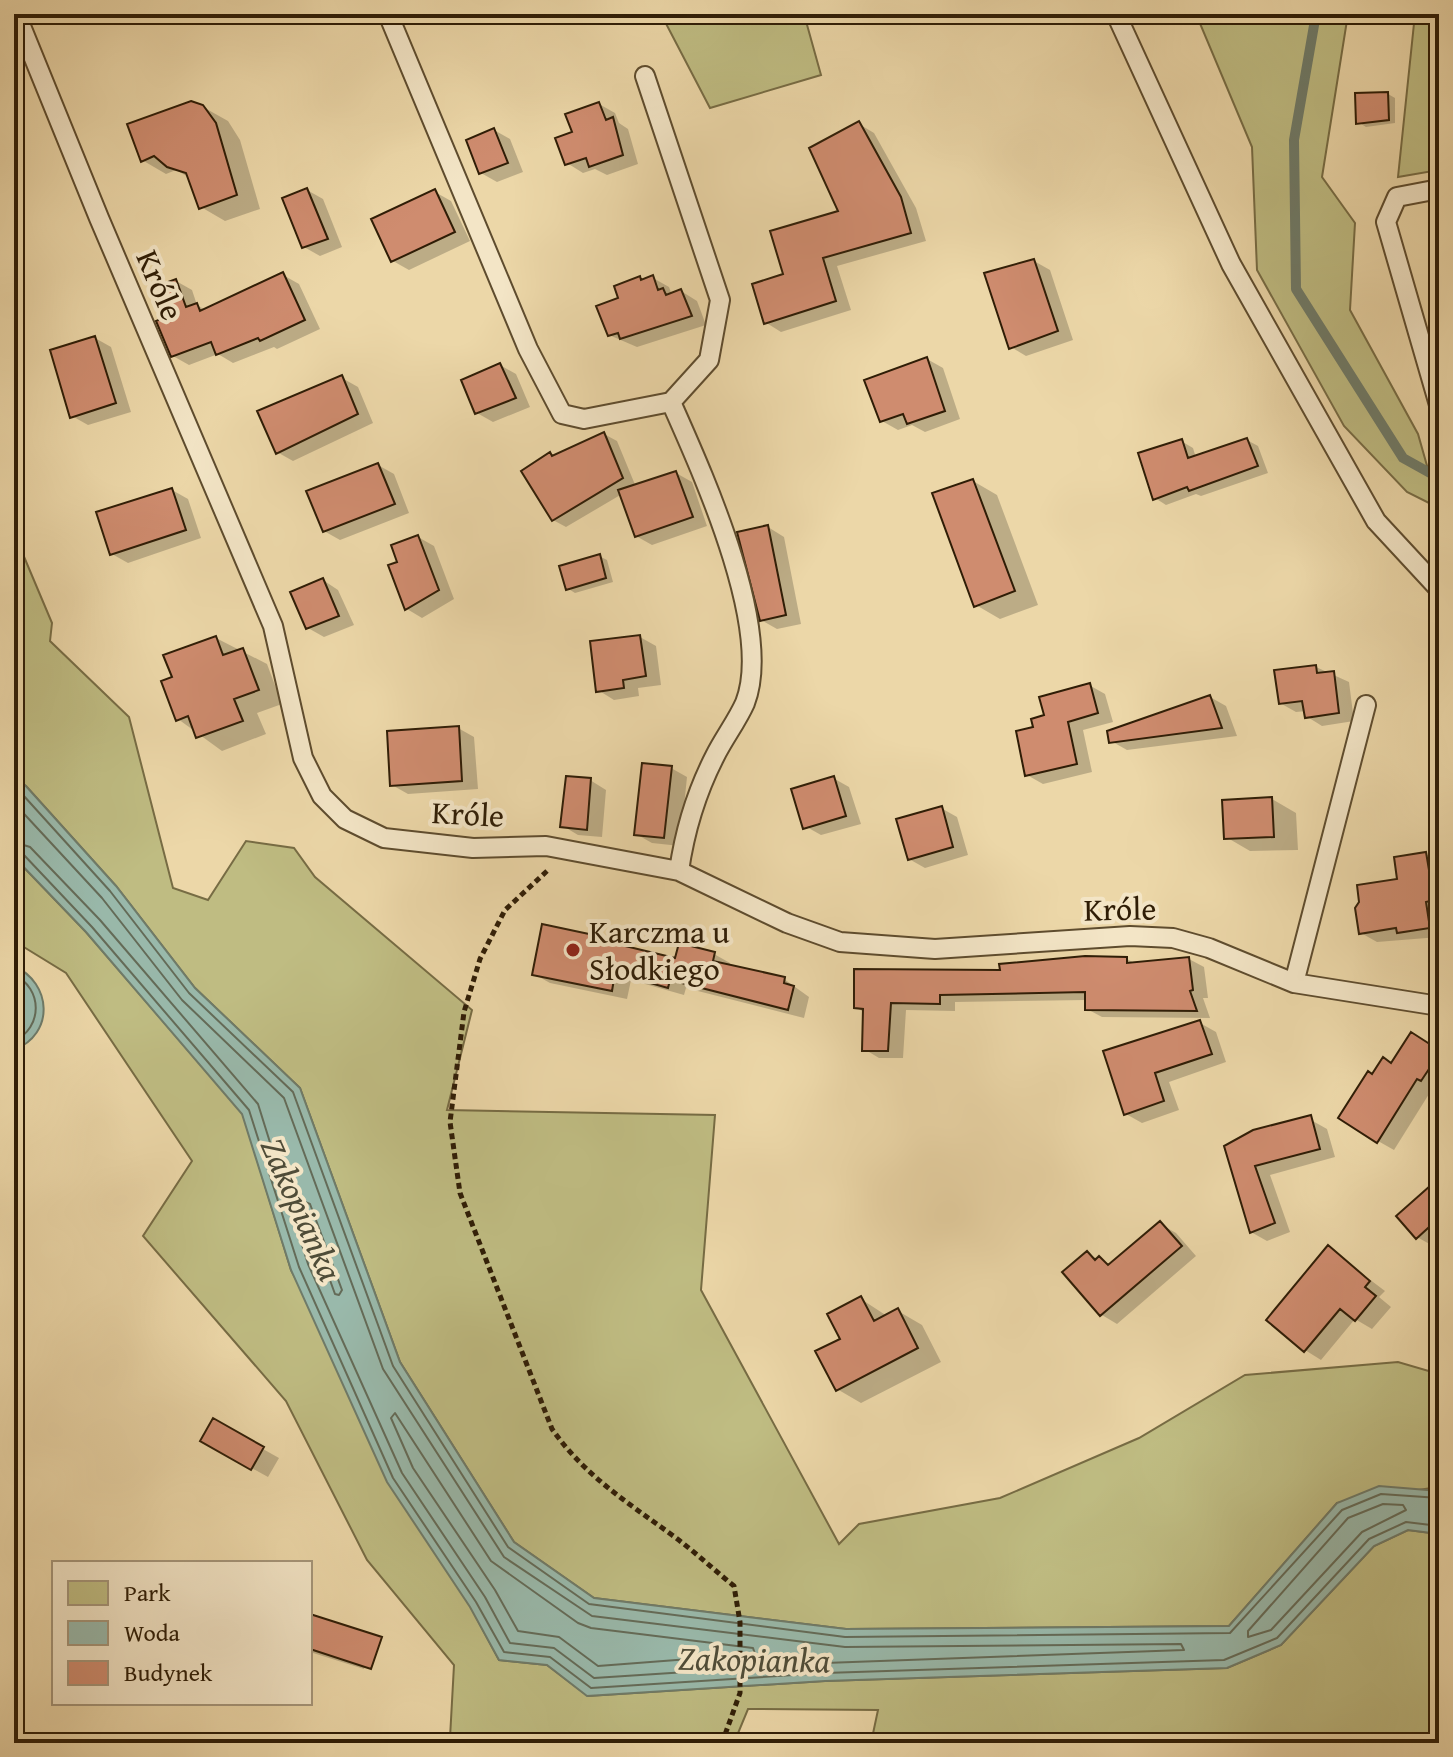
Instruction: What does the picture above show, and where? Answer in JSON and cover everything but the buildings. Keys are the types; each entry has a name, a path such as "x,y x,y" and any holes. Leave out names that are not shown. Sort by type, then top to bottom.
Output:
{"lane":[{"name":"Króle","path":"16,14 105,233 273,626 303,758 322,796 345,819 384,838 473,848 546,846 679,871 787,923 840,942 935,949 1130,936 1173,938 1209,948 1294,983 1439,1006"},
{"path":"388,14 528,349 562,414 584,419 671,402 709,360 720,300 645,76"},
{"path":"1116,14 1231,264 1368,508 1376,521 1439,589"},
{"path":"1439,189 1397,197 1386,222 1439,405"},
{"path":"671,402 717,506 740,585 753,660 745,702 692,803 679,871"},
{"path":"1294,983 1366,705"}],"path":[{"path":"565,849 505,910 472,983 450,1103 460,1193 552,1429 568,1452 604,1487 673,1536 734,1586 740,1622 740,1693 722,1743"}],"green space":[{"path":"661,14 804,14 821,75 710,108"},
{"path":"1196,14 1348,14 1322,177 1355,223 1350,310 1418,434 1439,508 1407,492 1344,426 1257,270 1252,147"},
{"path":"1415,14 1439,14 1439,170 1398,177"},
{"path":"14,533 52,623 50,641 129,717 173,888 208,900 246,841 294,848 315,877 472,1010 447,1110 715,1115 701,1290 839,1544 859,1524 1000,1498 1139,1438 1245,1375 1398,1362 1439,1374 1439,1491 1431,1488 1337,1503 1229,1626 846,1629 594,1598 514,1542 400,1362 300,1088 195,988 116,886 26,786 14,785"},
{"path":"14,857 86,932 243,1114 291,1270 499,1660 547,1665 588,1696 825,1681 1227,1668 1281,1645 1374,1546 1408,1530 1439,1534 1439,1743 871,1743 878,1710 748,1709 734,1743 474,1743 450,1738 454,1665 367,1560 286,1401 143,1236 192,1161 66,973 14,941"}],"water":[{"name":"Zakopianka","path":"14,785 25,785 116,886 195,988 300,1088 400,1362 514,1542 594,1598 846,1629 1229,1626 1337,1503 1379,1486 1439,1491 1439,1534 1408,1530 1374,1546 1281,1645 1227,1668 825,1681 587,1696 547,1665 499,1660 470,1607 387,1482 291,1270 242,1114 86,932 14,857"},
{"path":"14,966 36,984 44,1008 37,1033 14,1050"}],"waterway":[{"path":"1316,14 1294,140 1296,289 1403,458 1439,478"}],"place":[{"name":"Karczma u Słodkiego","path":"573,950"}]}
